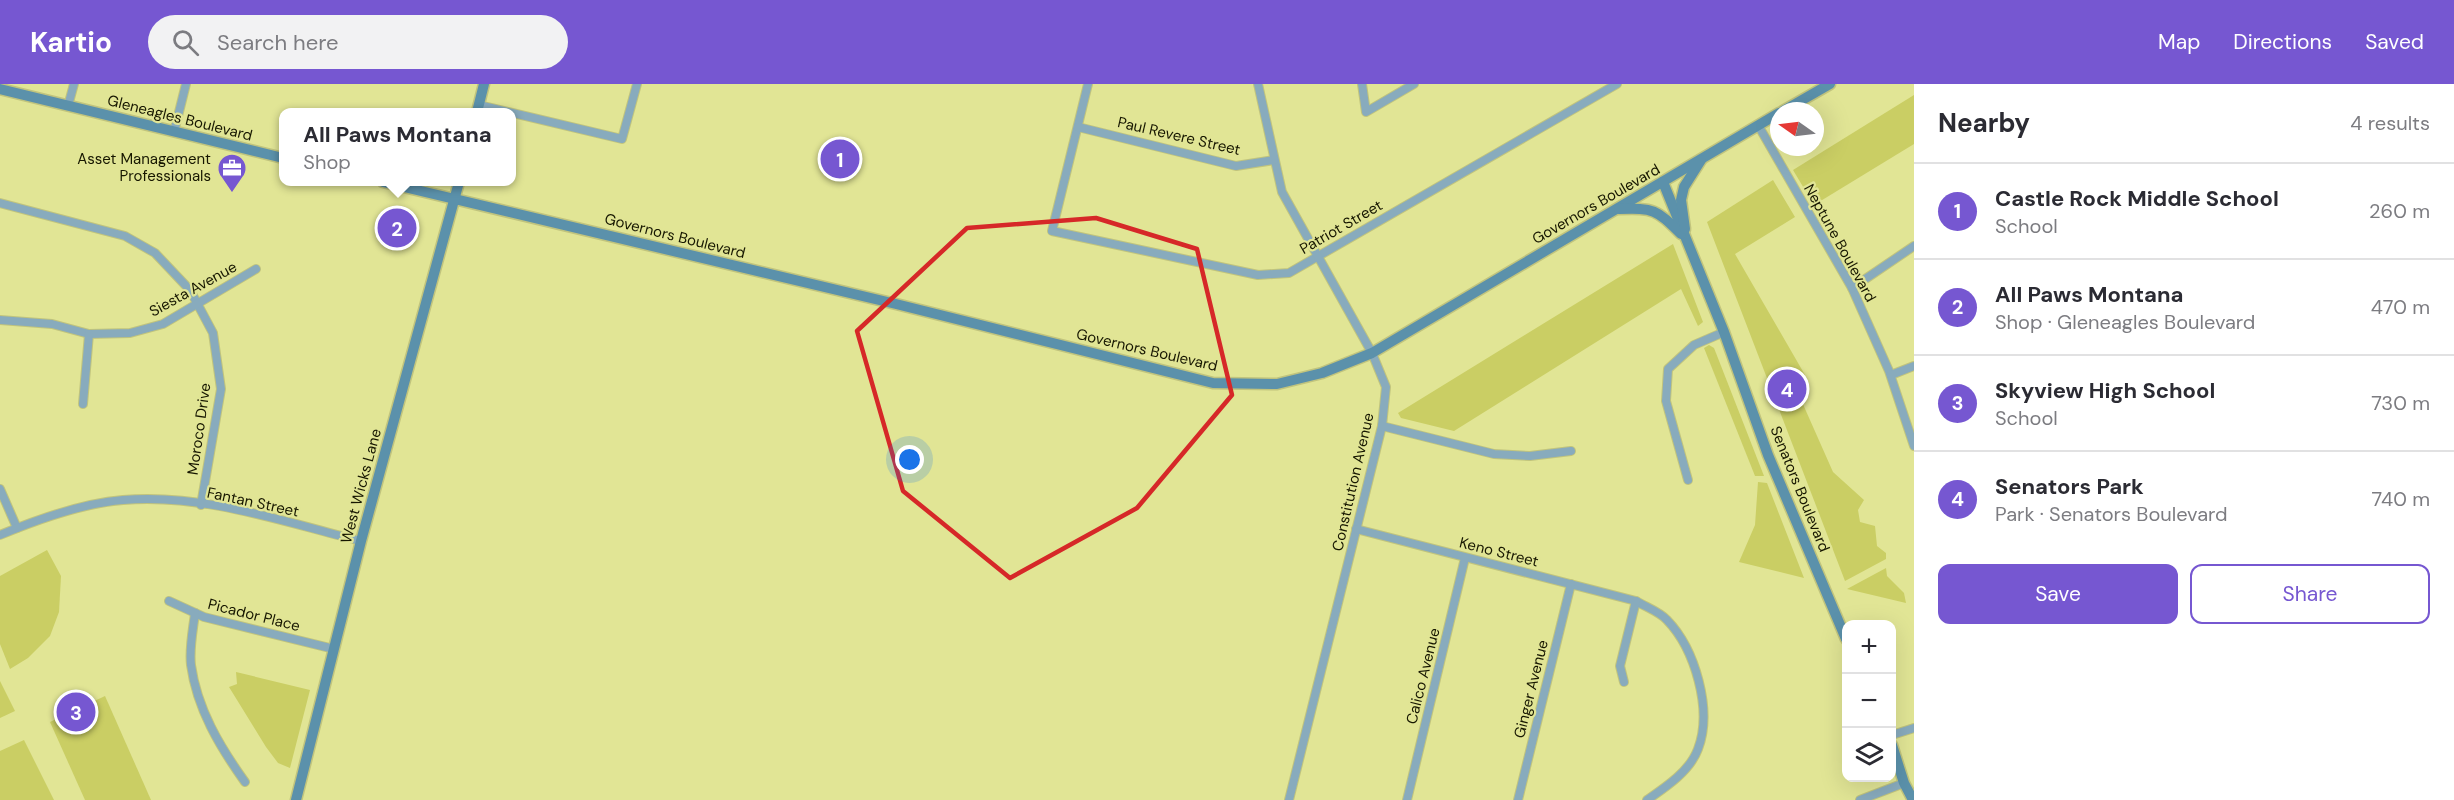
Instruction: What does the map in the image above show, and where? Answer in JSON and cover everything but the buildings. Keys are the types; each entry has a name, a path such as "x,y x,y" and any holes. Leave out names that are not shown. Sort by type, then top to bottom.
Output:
{"main road":[{"path":"478,108 484,84"},
{"name":"Governors Boulevard","path":"1798,102 1830,84"},
{"name":"Gleneagles Boulevard","path":"0,89 279,157"},
{"name":"Governors Boulevard","path":"455,199 896,304 1213,383 1277,384 1322,373 1372,353 1770,118"},
{"path":"1686,238 1681,200 1684,187 1701,160"},
{"name":"Senators Boulevard","path":"1663,182 1724,332 1768,454 1842,630"},
{"path":"400,186 455,199"},
{"name":"West Wicks Lane","path":"296,800 361,541 458,186"},
{"path":"1618,209 1649,209 1658,212 1686,238"},
{"path":"1896,758 1904,783 1913,800"}],"street":[{"path":"68,106 74,84"},
{"path":"174,132 186,84"},
{"path":"516,117 622,139 637,84"},
{"path":"1078,127 1088,84"},
{"name":"Constitution Avenue","path":"1258,84 1282,192 1372,353 1386,387 1382,426 1289,800"},
{"path":"1362,84 1366,112 1414,84"},
{"name":"Patriot Street","path":"1078,127 1052,231 1258,276 1289,273 1617,84"},
{"name":"Neptune Boulevard","path":"1758,125 1852,288 1890,375 1914,446"},
{"name":"Paul Revere Street","path":"1078,127 1236,166 1274,160"},
{"name":"Moroco Drive","path":"0,203 125,236 155,253 190,290 213,333 221,389 201,505"},
{"path":"1852,288 1914,246"},
{"name":"Siesta Avenue","path":"0,320 52,324 89,334 130,333 163,324 256,269"},
{"path":"1688,480 1666,400 1668,369 1694,345 1724,332"},
{"path":"82,404 89,334"},
{"path":"1890,375 1914,366"},
{"path":"1382,426 1494,454 1530,456 1571,451"},
{"path":"0,489 17,528"},
{"name":"Fantan Street","path":"0,535 55,515 121,500 167,499 237,510 361,541"},
{"name":"Keno Street","path":"1356,529 1636,601 1667,619 1685,646 1701,683 1703,716 1698,749 1680,776 1647,800"},
{"name":"Calico Avenue","path":"1407,800 1465,558"},
{"name":"Ginger Avenue","path":"1518,800 1571,584"},
{"name":"Picador Place","path":"169,601 195,613 334,649"},
{"path":"1624,682 1620,666 1636,601"},
{"path":"195,613 191,663 200,704 226,755 245,782"},
{"path":"1896,734 1914,728"},
{"path":"1860,800 1904,783"}],"highlighted area":[{"path":"1096,218 1197,249 1232,395 1137,508 1010,578 903,491 857,331 967,228"}],"green space":[{"path":"1914,95 1914,144 1814,205 1793,170 1816,156 1824,156 1824,151"},
{"path":"1773,180 1795,217 1735,254 1805,375 1802,402 1833,472 1864,500 1858,510 1860,522 1875,526 1877,546 1886,553 1886,559 1845,581 1707,222"},
{"path":"1673,244 1703,322 1698,326 1681,289 1454,431 1401,418 1398,413"},
{"path":"1709,345 1714,348 1764,476 1755,476 1704,348"},
{"path":"1758,482 1767,483 1804,578 1739,562 1755,525"},
{"path":"47,550 61,576 59,612 50,636 28,658 10,669 0,644 0,576"},
{"path":"1886,568 1887,576 1904,593 1906,603 1847,589"},
{"path":"236,672 310,690 290,768 278,763 229,687 237,684"},
{"path":"0,681 15,711 0,718"},
{"path":"105,696 151,800 85,800 50,722"},
{"path":"24,740 54,800 0,800 0,751"}],"place":[{"name":"Castle Rock Middle School","path":"840,159"},
{"name":"Asset Management Professionals","path":"232,194"},
{"name":"All Paws Montana","path":"397,228"},
{"name":"Senators Park","path":"1787,389"},
{"name":"Skyview High School","path":"76,712"}]}
